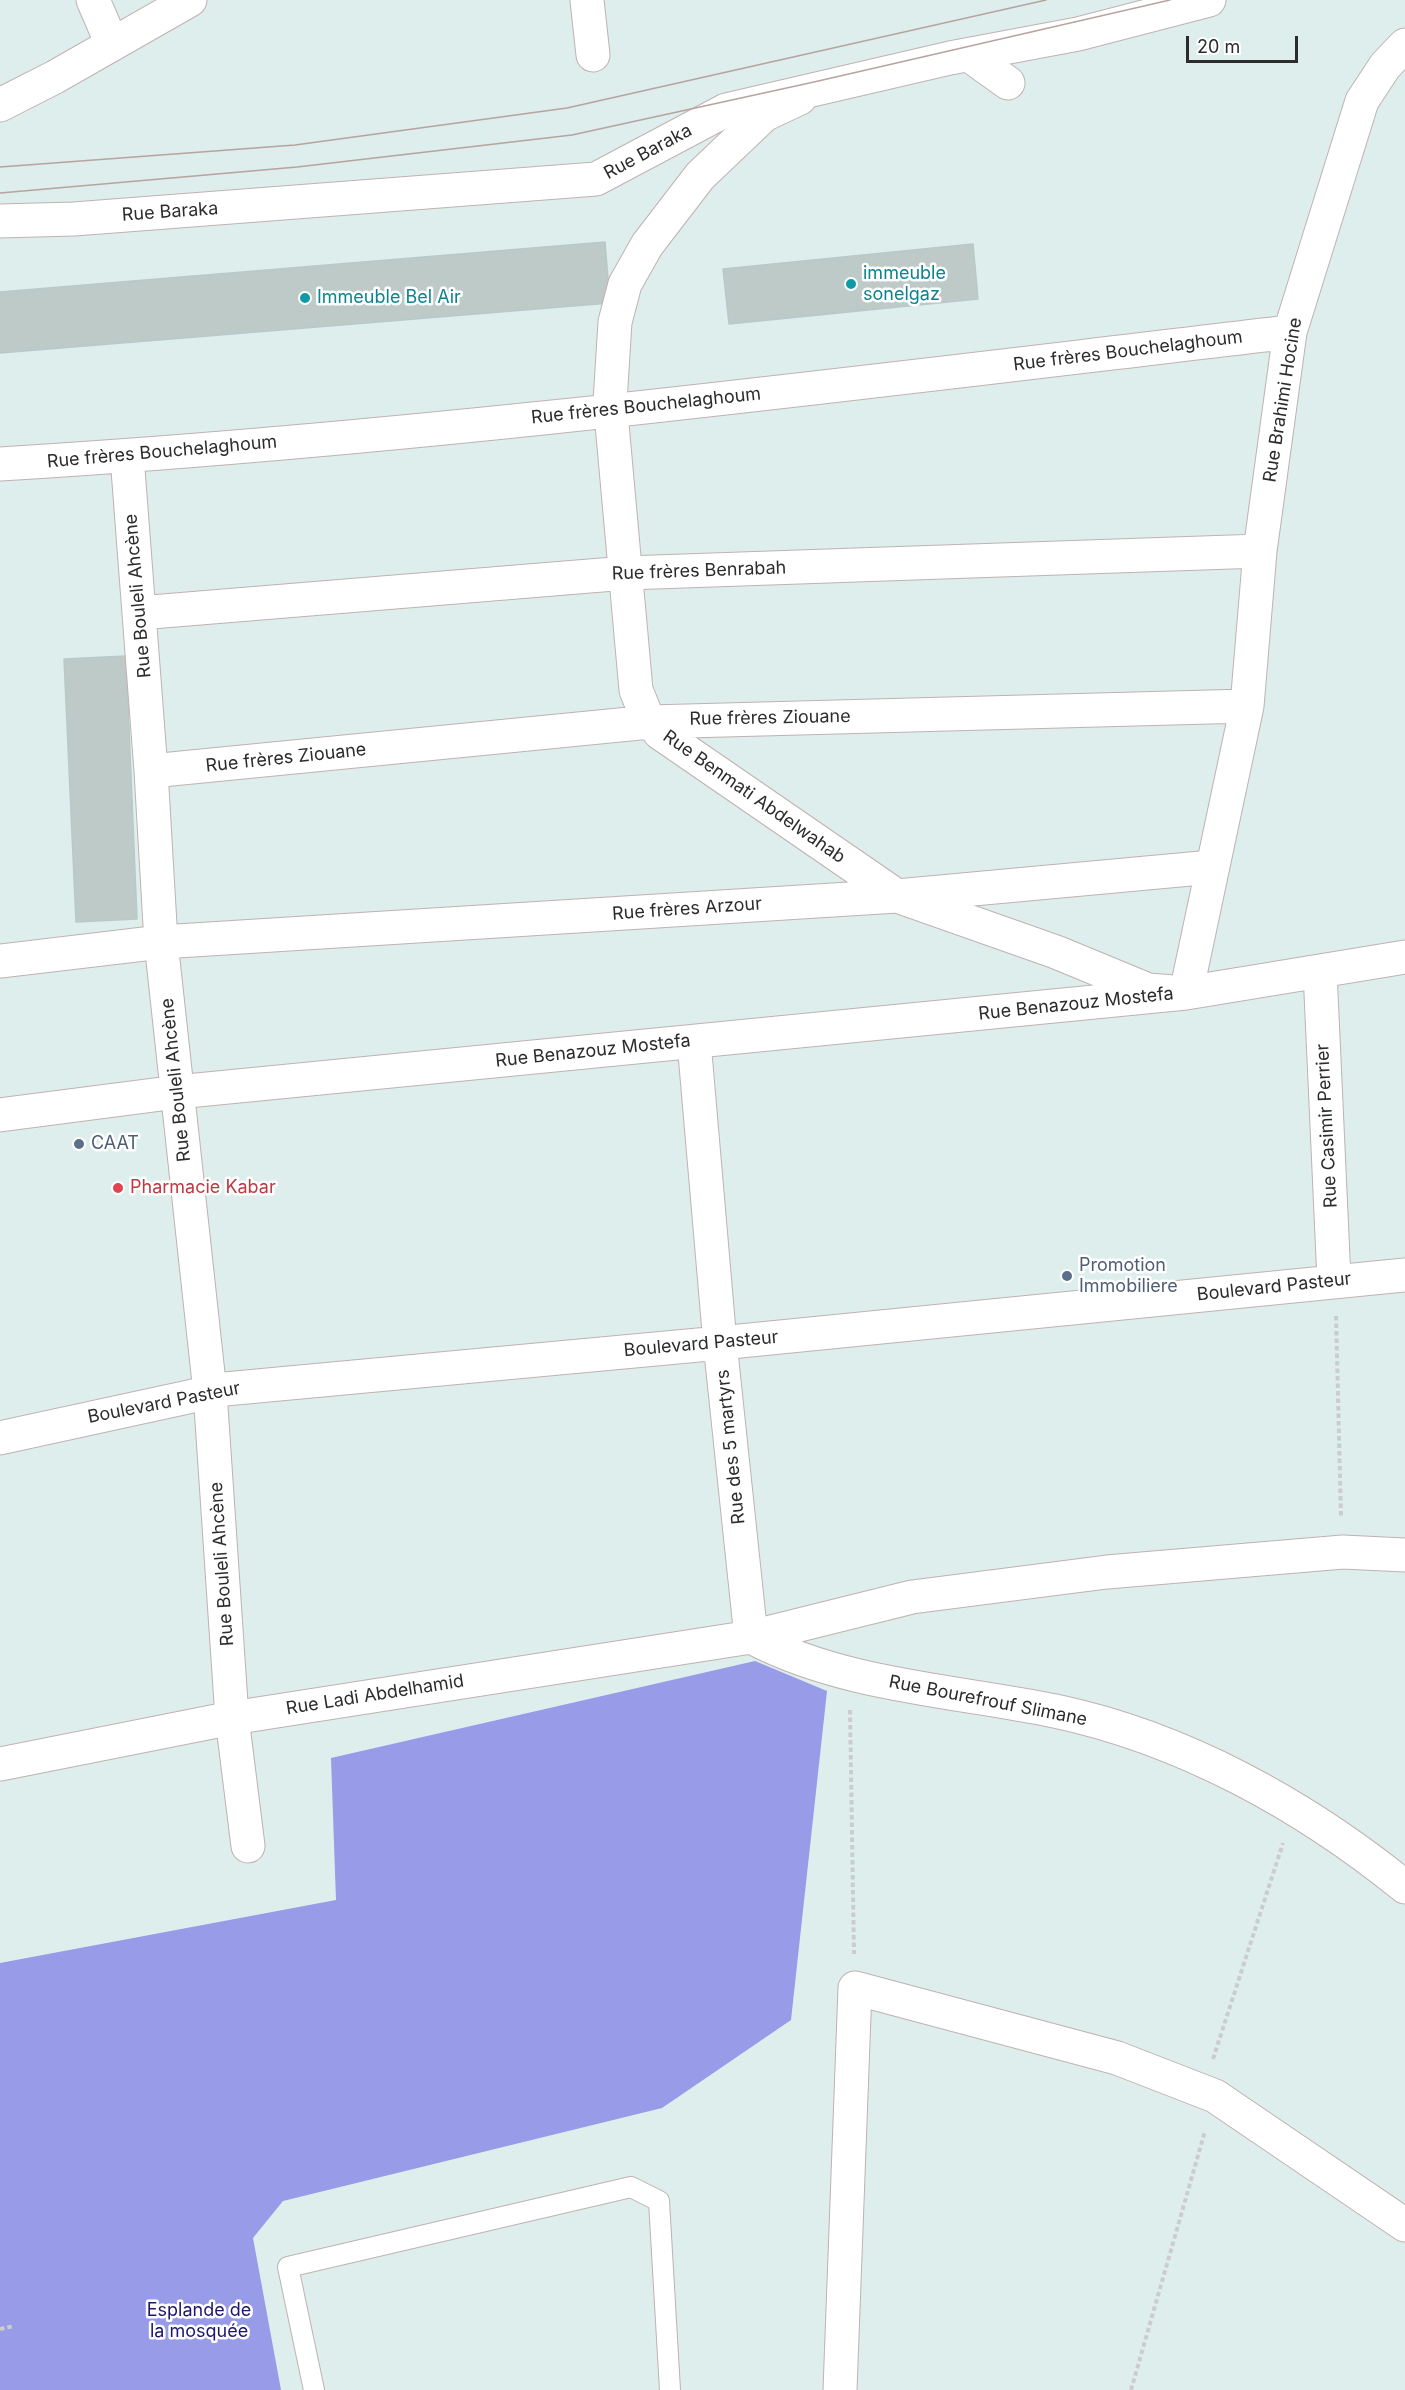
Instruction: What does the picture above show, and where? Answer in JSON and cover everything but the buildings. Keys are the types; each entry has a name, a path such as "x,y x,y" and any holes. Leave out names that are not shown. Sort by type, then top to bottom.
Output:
{"street":[{"path":"93,0 112,44"},
{"path":"0,105 190,0"},
{"path":"587,0 593,55"},
{"name":"Rue Baraka","path":"0,221 74,219 596,179 726,110 969,55 1078,34 1209,0"},
{"name":"Rue Brahimi Hocine","path":"1186,993 1247,706 1260,550 1290,332 1362,101 1385,66 1405,45"},
{"path":"969,55 1008,82"},
{"name":"Rue Benmati Abdelwahab","path":"812,92 764,115 700,176 647,245 625,284 615,322 611,411 636,690 650,722 660,733 897,896 1056,952 1148,990 1186,993 1405,957"},
{"name":"Rue frères Bouchelaghoum","path":"0,464 127,456 611,411 1290,332"},
{"name":"Rue Bouleli Ahcène","path":"127,456 162,942 210,1392 232,1718 248,1846"},
{"name":"Rue frères Benrabah","path":"139,613 626,573 1260,550"},
{"name":"Rue frères Ziouane","path":"151,771 650,722 1247,706"},
{"name":"Rue frères Arzour","path":"0,961 162,942 897,896 1212,867"},
{"name":"Rue Casimir Perrier","path":"1320,971 1334,1280"},
{"name":"Rue Benazouz Mostefa","path":"0,1115 177,1092 1186,993"},
{"name":"Rue des 5 martyrs","path":"694,1042 720,1343 752,1636"},
{"name":"Boulevard Pasteur","path":"0,1438 225,1389 720,1343 1334,1280 1405,1275"},
{"path":"1334,1280 1405,1296"},
{"name":"Rue Ladi Abdelhamid","path":"0,1764 232,1718 752,1636 912,1597 1107,1572 1342,1552 1405,1555"},
{"name":"Rue Bourefrouf Slimane","path":"752,1636 802,1661 850,1674 1056,1712 1138,1735 1218,1767 1294,1809 1338,1837 1405,1887"},
{"path":"840,2390 855,1988 1118,2058 1209,2093 1405,2225"}],"lane":[{"path":"314,2390 288,2267 631,2187 659,2201 670,2390"}],"path":[{"path":"1334,1280 1342,1552"},
{"path":"850,1674 855,1988"},
{"path":"1131,2390 1209,2093 1294,1809"},
{"path":"0,2329 14,2326"}],"green space":[{"name":"Esplande de la mosquée","path":"755,1661 827,1691 791,2020 662,2108 283,2201 253,2238 281,2390 0,2390 0,1963 336,1900 331,1758"}],"tram line":[{"path":"0,167 295,145 567,108 1046,0"},
{"path":"0,193 297,167 572,135 1170,0"}],"place":[{"name":"immeuble sonelgaz","path":"851,284"},
{"name":"Immeuble Bel Air","path":"305,298"},
{"name":"CAAT","path":"79,1144"},
{"name":"Pharmacie Kabar","path":"118,1188"},
{"name":"Promotion Immobiliere","path":"1067,1276"}]}
